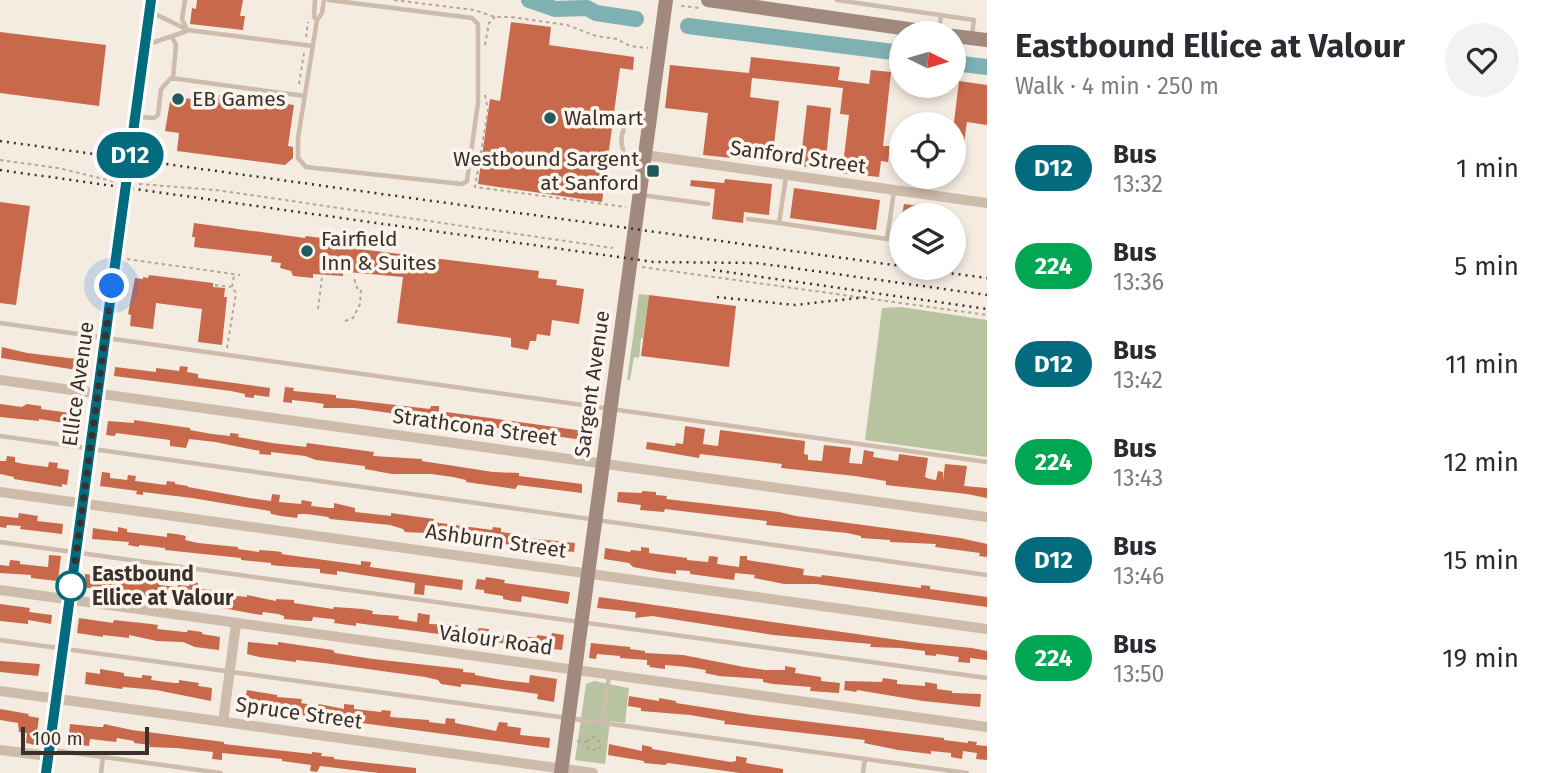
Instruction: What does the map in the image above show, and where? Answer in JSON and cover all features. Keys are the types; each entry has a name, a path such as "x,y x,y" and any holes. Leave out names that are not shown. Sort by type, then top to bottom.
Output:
{"main road":[{"name":"Sargent Avenue","path":"561,771 666,0"},
{"path":"708,0 778,7 889,25"},
{"name":"Ellice Avenue","path":"46,773 150,6"},
{"path":"966,37 987,40"}],"street":[{"name":"Sanford Street","path":"645,155 987,203"},
{"name":"Strathcona Street","path":"0,380 987,517"},
{"name":"Ashburn Street","path":"0,492 987,629"},
{"name":"Valour Road","path":"0,590 987,727"},
{"path":"223,722 236,624"},
{"name":"Spruce Street","path":"0,691 561,771 593,773"},
{"path":"0,750 48,753"}],"lane":[{"path":"185,0 182,19 188,30"},
{"path":"315,0 314,17 317,20"},
{"path":"326,0 472,18 478,24 478,103 467,181 462,184 306,167 298,158 298,138 317,20 323,13 326,0"},
{"path":"837,0 974,20 972,38"},
{"path":"150,6 188,30 313,46"},
{"path":"940,21 941,15"},
{"path":"145,45 188,30"},
{"path":"172,37 176,45 173,79"},
{"path":"135,117 145,119 158,115 161,89 173,79 305,96"},
{"path":"643,172 624,155 621,144 624,125 631,117 651,115"},
{"path":"779,223 786,175"},
{"path":"748,219 887,239 894,190"},
{"path":"640,195 708,204"},
{"path":"0,323 987,461"},
{"path":"0,436 987,575"},
{"path":"0,542 987,678"},
{"path":"0,640 864,759 934,771 967,773"},
{"path":"602,723 609,675"},
{"path":"48,753 103,757 221,773"},
{"path":"101,773 103,757"},
{"path":"863,773 864,759"}],"path":[{"path":"394,0 474,10 495,17 567,25 596,36 617,39 630,46 659,50"},
{"path":"489,23 495,17"},
{"path":"0,160 58,169 112,182 216,190 612,248"},
{"path":"476,179 475,187 626,207"},
{"path":"127,259 240,275"},
{"path":"630,265 987,316"},
{"path":"228,348 236,293 232,287 234,275"},
{"path":"318,309 321,278"},
{"path":"345,321 353,318 360,304 361,289 357,288 354,278"},
{"path":"215,285 232,287"},
{"path":"595,735 602,745 593,752 588,748 587,742 595,735"},
{"path":"576,741 587,742"}],"green space":[{"path":"639,294 649,295 639,358 634,357 630,380 627,380"},
{"path":"901,307 987,320 987,457 865,440 882,308"},
{"path":"594,681 629,688 625,723 610,721 605,764 575,760 586,684"}],"building":[{"path":"197,0 243,0 240,16 245,16 243,30 190,24 192,8 196,9"},
{"name":"Walmart","path":"511,22 551,27 549,45 634,57 633,70 620,68 602,202 478,184 490,99 500,101"},
{"path":"0,32 106,45 99,106 0,93"},
{"path":"751,57 840,67 838,80 869,84 871,70 889,72 883,146 889,146 889,154 888,162 881,161 879,177 842,173 849,115 840,114 843,88 752,78 750,97 779,101 772,162 703,155 708,113 665,108 670,65 749,73"},
{"path":"966,82 987,85 987,125 967,122 966,129 966,112 955,112 957,98 966,98"},
{"path":"219,95 294,105 288,146 293,147 293,158 285,165 177,151 179,133 165,131 171,96 218,103"},
{"path":"807,105 831,108 825,169 800,166"},
{"path":"725,179 772,184 769,215 744,212 743,223 712,219 715,189 690,186 691,180 724,183"},
{"path":"794,188 880,200 876,230 790,218"},
{"path":"0,202 30,206 16,305 0,303"},
{"path":"194,223 347,241 347,246 351,248 539,271 538,278 557,280 556,285 584,289 579,324 552,320 550,336 537,334 536,341 530,341 528,350 511,347 511,338 397,323 403,277 348,272 343,273 343,276 293,276 291,271 280,268 281,263 271,262 272,256 194,247"},
{"path":"149,275 213,283 213,287 225,288 224,297 227,297 222,345 198,342 202,309 156,303 153,329 130,326 131,315 128,314 135,278 148,278"},
{"path":"649,295 736,306 729,367 641,356"},
{"path":"2,347 85,360 83,371 1,358"},
{"path":"180,366 188,367 187,372 198,374 198,378 270,388 269,397 245,397 245,394 231,391 114,376 115,367 156,372 156,368 179,371"},
{"path":"285,387 294,388 293,391 336,395 336,398 430,409 431,406 439,406 439,411 591,432 590,441 354,408 323,408 324,404 311,402 283,402"},
{"path":"0,404 22,407 27,404 41,406 41,409 78,414 77,425 0,417"},
{"path":"134,420 212,434 239,434 238,437 272,443 306,447 307,443 374,452 373,456 422,459 493,472 519,473 519,476 582,484 582,493 518,485 515,489 431,474 392,474 365,469 365,466 316,460 305,456 271,452 271,455 259,454 260,451 215,442 189,439 186,448 170,446 170,440 116,433 115,436 106,435 108,421 134,423"},
{"path":"685,426 705,429 703,444 718,446 720,430 805,441 804,454 808,455 808,460 822,461 824,445 851,448 849,463 862,464 864,450 874,452 873,457 898,461 899,454 928,458 925,477 936,480 938,471 943,472 943,481 945,464 967,466 964,486 987,488 987,498 886,485 886,481 855,476 781,468 782,464 700,454 699,458 646,449 647,442 675,446 676,443 683,444"},
{"path":"7,456 15,457 15,462 24,464 48,467 49,462 58,463 57,468 69,470 67,485 62,484 62,487 0,474 0,461 6,461"},
{"path":"102,472 110,473 110,478 127,480 128,475 136,476 135,481 166,485 167,481 175,482 188,487 249,498 271,501 272,494 280,495 279,502 301,504 302,500 312,502 311,506 329,508 334,508 334,503 355,508 355,512 391,516 391,513 492,530 493,527 501,528 501,532 529,538 575,543 574,552 447,534 405,532 390,525 307,514 298,514 297,518 281,516 271,514 270,511 192,498 143,492 143,495 136,494 137,491 100,486"},
{"path":"618,492 656,492 656,495 667,496 666,499 960,538 987,544 987,557 979,556 980,553 935,547 936,544 890,542 847,533 766,525 767,521 665,509 664,512 640,510 641,505 617,502"},
{"path":"19,513 38,516 37,521 63,524 62,534 20,529 21,526 0,527 0,516 18,518"},
{"path":"118,527 127,529 127,532 167,537 167,533 176,534 186,536 185,540 198,543 259,552 282,552 281,554 361,565 361,561 371,562 370,567 463,580 462,590 425,585 424,595 414,594 415,583 337,571 337,575 320,573 320,569 271,565 241,558 92,539 93,528 118,532"},
{"path":"641,547 649,548 649,553 687,560 708,562 709,556 718,557 717,564 739,567 740,556 747,556 747,560 804,569 803,575 921,588 921,585 930,586 930,589 987,597 987,607 816,584 784,584 754,578 755,575 735,573 734,580 690,574 690,571 676,570 676,574 660,572 604,559 605,548 630,552 641,551"},
{"path":"49,555 61,556 58,581 31,578 31,575 0,573 0,565 9,566 10,560 20,561 20,564 48,567"},
{"path":"85,574 160,582 159,585 178,587 189,586 190,582 198,583 198,588 218,591 218,594 247,595 276,601 294,600 294,603 333,609 363,609 373,611 372,614 399,616 398,619 417,622 418,613 430,615 429,624 489,629 488,634 551,637 552,633 564,635 562,650 543,648 543,653 535,652 535,648 523,646 356,623 356,626 341,624 334,623 335,620 332,619 284,619 284,616 278,614 255,614 176,597 142,596 140,592 94,589 84,587"},
{"path":"486,577 505,580 504,583 570,592 568,604 522,596 521,602 512,601 475,589 477,579 485,580"},
{"path":"599,597 919,643 972,648 987,651 987,660 970,658 970,663 958,662 959,657 925,655 925,651 773,635 652,616 635,618 636,612 597,608"},
{"path":"0,604 30,608 29,612 52,615 51,624 28,620 28,624 0,621"},
{"path":"79,618 113,623 114,620 151,624 158,625 157,629 202,632 220,637 219,650 129,635 129,638 77,633"},
{"path":"248,642 278,645 278,642 373,659 463,669 463,672 502,680 529,683 530,675 557,679 554,702 537,699 538,694 473,685 461,684 461,687 441,684 438,680 425,677 259,657 247,654"},
{"path":"591,643 630,647 645,653 683,655 765,670 785,670 785,666 796,668 795,673 821,677 821,681 840,683 839,693 810,691 811,687 773,684 763,682 763,679 719,676 705,673 706,670 687,667 649,667 647,660 620,656 597,654 596,659 589,658"},
{"path":"0,661 40,664 38,676 0,672"},
{"path":"100,669 124,673 124,676 152,676 151,680 199,683 198,686 212,688 211,701 156,690 85,684 86,672 100,674"},
{"path":"883,678 897,680 897,684 937,684 937,689 952,693 981,694 980,707 844,690 845,681 882,682"},
{"path":"247,690 302,699 301,703 318,706 319,704 344,709 344,704 354,705 354,709 391,711 390,717 445,724 446,718 455,719 455,723 496,731 499,722 508,723 507,726 521,728 520,735 550,738 549,748 241,707 238,703 239,694 246,695"},
{"path":"629,696 659,701 659,698 753,715 977,742 976,745 987,746 987,760 976,759 977,753 963,751 962,759 951,757 951,753 931,751 931,754 898,750 864,743 865,740 724,724 725,721 690,715 641,711 641,708 628,706"},
{"path":"0,709 39,718 35,745 26,743 27,733 19,732 18,723 0,720"},
{"path":"70,724 103,727 104,724 224,744 322,753 321,756 334,759 416,768 416,773 379,773 320,766 317,772 310,771 311,765 282,759 222,753 222,760 212,759 213,752 149,747 150,745 117,738 116,742 90,739 89,746 68,743"},
{"path":"609,744 642,751 642,745 731,762 736,761 736,756 747,758 746,763 783,769 783,773 740,773 668,763 644,763 608,755"}],"waterway":[{"path":"529,0 555,9 587,8 596,13 636,19"},
{"path":"688,26 889,51"},
{"path":"966,64 987,67"}],"railway":[{"path":"0,141 889,264"},
{"path":"0,170 654,262 757,263 987,295"},
{"path":"713,270 987,309"},
{"path":"966,275 987,278"},
{"path":"717,297 795,305 867,297"}],"bus line":[{"name":"D12","path":"46,773 151,0"}],"place":[{"name":"EB Games","path":"178,99"},
{"name":"Walmart","path":"550,118"},
{"name":"Westbound Sargent at Sanford","path":"653,171"},
{"name":"Fairfield Inn & Suites","path":"307,251"},
{"name":"Eastbound Ellice at Valour","path":"71,586"}],"route":[{"path":"71,586 71,592 112,286"}]}
